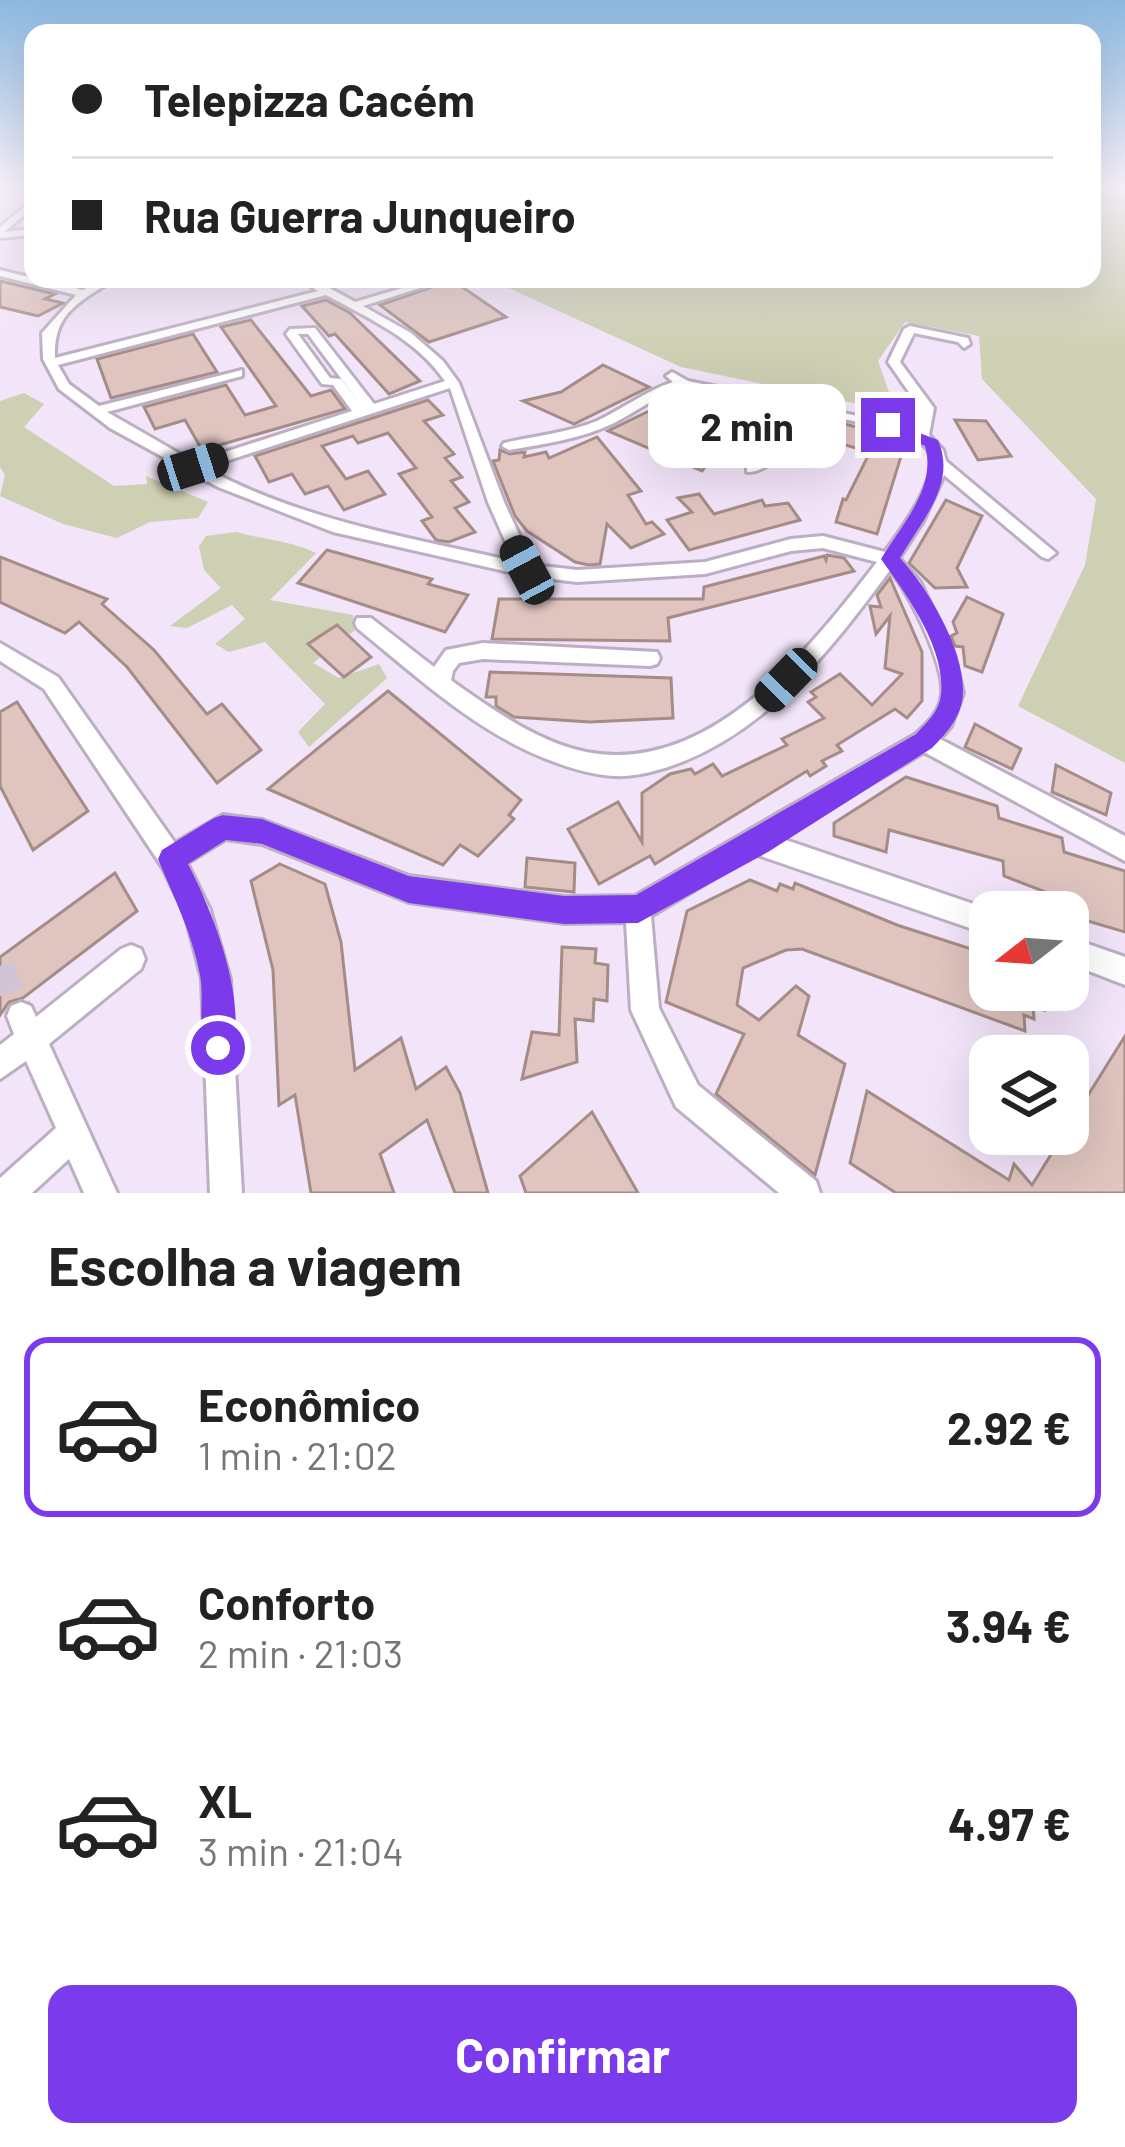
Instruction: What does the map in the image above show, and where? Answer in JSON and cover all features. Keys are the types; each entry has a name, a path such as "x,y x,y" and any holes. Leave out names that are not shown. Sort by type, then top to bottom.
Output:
{"street":[{"path":"62,288 83,293"},
{"path":"93,288 48,333 51,363 64,386 97,411 193,467 272,506 333,527 527,570 577,576 705,568 791,545 856,546 890,559 911,582 944,654 952,693 944,720 924,741 758,843 638,909 564,910 409,889 262,832 223,827 172,859"},
{"path":"323,288 407,335 453,383 511,540 527,570"},
{"path":"356,305 410,288"},
{"path":"51,363 329,291"},
{"path":"922,436 926,408 894,362 910,329 964,340 964,344"},
{"path":"311,330 365,411 337,382 326,381 292,334 295,331 311,330"},
{"path":"97,411 238,373"},
{"path":"509,446 576,433 608,421 678,380 922,436 932,443 939,463 1048,553"},
{"path":"193,467 453,383"},
{"path":"752,469 772,454 796,408"},
{"path":"364,623 486,715 572,757 615,766 651,761 702,740 769,698 890,559 932,490 939,463"},
{"path":"0,650 51,683 172,859 197,910 216,979 226,1193"},
{"path":"441,682 453,656 483,650 650,658"},
{"path":"924,741 1125,849"},
{"path":"758,843 969,915"},
{"path":"638,909 646,1010 687,1096 805,1193"},
{"path":"1089,958 1125,971"},
{"path":"0,1064 26,1027 131,959"},
{"path":"26,1027 101,1193"},
{"path":"8,1193 73,1134"}],"green space":[{"path":"1101,241 1125,241 1125,763 1018,706 1085,565 1096,499 982,379 979,336 905,322 878,361 896,412 681,367 509,288 1101,288"},
{"path":"24,393 44,404 24,427 114,486 147,484 146,476 208,502 198,518 150,522 117,538 63,524 0,496 5,475 0,467 0,401"},
{"path":"236,532 316,553 270,600 353,615 354,631 313,663 339,678 379,664 387,678 309,747 298,732 325,704 265,642 229,652 215,644 245,619 232,605 187,628 170,626 221,588 204,570 199,546 206,536"}],"building":[{"path":"0,281 55,294 45,299 63,303 38,316 0,307"},
{"path":"429,288 464,288 506,317 429,342 380,305"},
{"path":"326,300 350,313 420,381 389,394 335,334 329,336 302,306"},
{"path":"251,320 311,396 331,390 345,409 202,450 185,420 155,429 144,407 226,385 245,415 276,406 221,327"},
{"path":"193,334 217,372 111,398 97,359"},
{"path":"603,365 649,387 574,424 523,401 561,392"},
{"path":"684,394 705,401 668,430 721,445 714,434 724,406 736,405 761,410 754,435 737,435 726,455 721,446 702,471 608,431"},
{"path":"428,400 443,415 424,421 454,454 445,458 462,477 451,481 469,502 455,508 475,532 449,542 436,540 422,521 432,517 399,474 416,468 388,433 358,443 353,436 322,446 346,479 368,471 385,494 344,510 328,486 305,494 292,474 269,482 255,456"},
{"path":"955,420 986,421 1011,456 978,460"},
{"path":"841,423 906,440 877,534 836,522 843,499 870,452 838,443 841,439 832,436"},
{"path":"597,437 641,491 628,495 646,524 652,522 664,534 631,548 607,524 600,564 589,565 575,562 527,531 515,516 493,461 499,460 500,450 525,452 524,457 546,452 549,458"},
{"path":"699,494 714,514 762,500 765,506 788,503 800,520 689,550 667,520 692,512 678,498"},
{"path":"946,500 982,516 957,568 967,587 935,588 909,563"},
{"path":"327,550 432,579 428,584 468,595 445,632 298,583"},
{"path":"827,555 844,558 854,571 668,618 670,641 492,639 499,599 703,599 704,587 824,556 826,560"},
{"path":"0,557 107,599 102,604 154,650 207,714 222,704 261,750 217,783 127,667 79,622 65,633 0,602"},
{"path":"890,578 922,652 922,701 907,718 895,709 837,745 842,751 822,761 826,766 810,776 807,771 655,864 650,856 599,884 568,829 618,802 642,842 642,793 670,774 691,769 695,774 713,764 722,776 787,745 782,739 824,718 808,702 816,697 811,692 840,674 872,705 902,674 885,668 890,616 876,634 870,606 881,607 877,595"},
{"path":"967,597 1003,614 982,672 965,666 963,647 955,646 951,636 957,633 953,622"},
{"path":"337,625 371,657 344,677 308,644"},
{"path":"490,672 671,678 673,718 590,722 514,717 496,706 496,697 486,697"},
{"path":"388,691 521,800 509,815 514,819 478,856 460,845 443,865 268,789"},
{"path":"17,702 88,811 33,850 0,786 0,712"},
{"path":"975,724 1021,749 1012,769 965,747"},
{"path":"1056,765 1111,793 1106,815 1052,792"},
{"path":"906,777 997,806 999,818 1062,838 1064,852 1125,871 1125,932 1089,921 1089,891 1043,891 1004,876 1003,861 889,830 886,852 834,836 834,823"},
{"path":"527,858 575,863 574,892 525,887"},
{"path":"280,864 325,884 341,942 355,1070 401,1038 416,1089 446,1067 460,1093 488,1193 455,1193 427,1120 380,1154 394,1193 311,1193 295,1095 279,1105 273,970 251,881"},
{"path":"115,873 137,911 23,998 9,1002 0,1015 0,957"},
{"path":"750,880 777,891 780,884 793,889 795,883 969,948 969,1010 802,949 786,950 743,968 737,1005 759,1020 796,986 809,996 798,1035 845,1064 815,1175 716,1094 744,1034 666,1002 687,911"},
{"path":"562,947 596,949 595,963 608,965 607,1001 594,999 593,1021 575,1019 577,1062 522,1079 532,1032 559,1035"},
{"path":"971,1011 1033,1011 1034,1019 1024,1015 1025,1031"},
{"path":"1125,1036 1125,1193 896,1193 850,1163 867,1091 1009,1180 1014,1164 1032,1185 1051,1155 1089,1155 1089,1094"},
{"path":"592,1112 638,1193 526,1193 520,1176"}],"tunnel":[{"path":"0,966 21,1016"}],"route":[{"path":"218,1048 216,979 197,910 172,859 223,827 262,832 409,889 564,910 638,909 758,843 924,741 944,720 952,693 944,654 928,618 911,582 890,559 932,490 939,467 932,443 888,425"}]}
